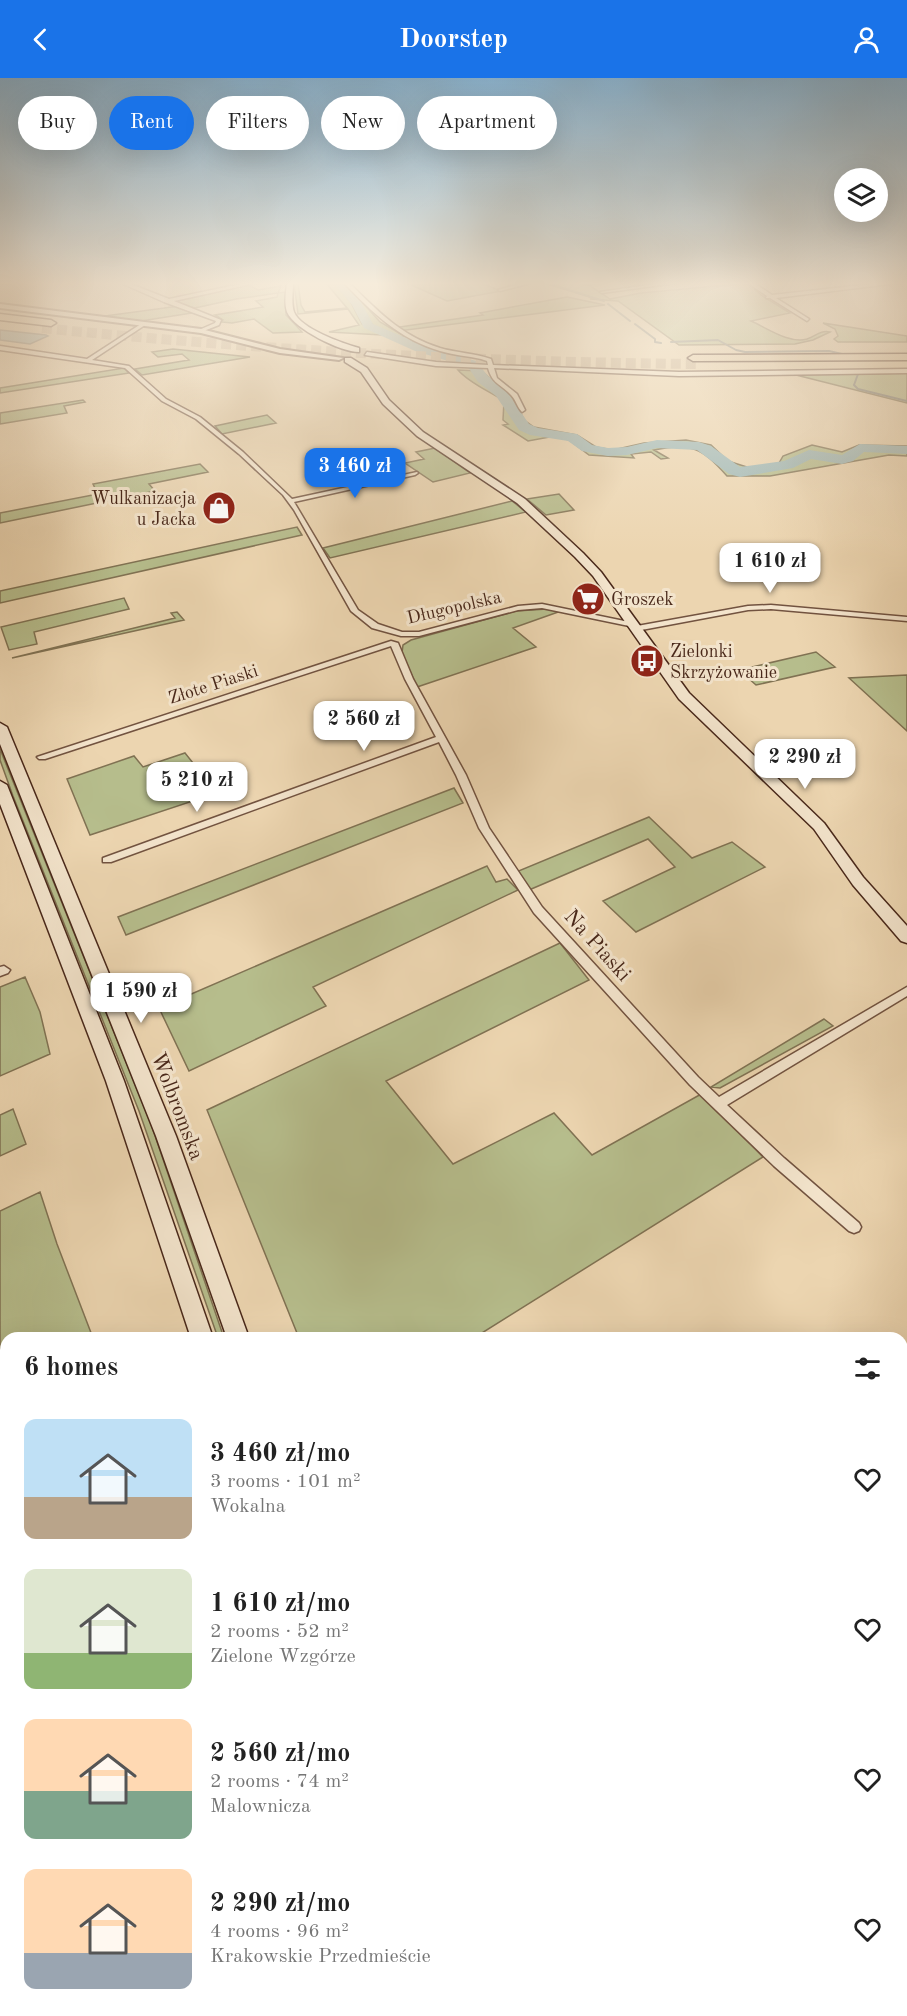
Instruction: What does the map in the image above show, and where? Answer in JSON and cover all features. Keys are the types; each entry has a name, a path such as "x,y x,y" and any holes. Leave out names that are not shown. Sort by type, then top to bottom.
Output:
{"main road":[{"path":"366,373 386,402 420,434 521,501 597,574 684,696 819,826 858,881 907,937"},
{"name":"Wolbromska","path":"0,727 166,1136 236,1332"},
{"path":"0,785 115,1081 200,1332"}],"street":[{"name":"Długopolska","path":"137,373 164,400 198,418 273,481 290,501 355,611 364,620 398,639 525,607 552,607 635,627"},
{"path":"492,373 494,379 515,395 522,410"},
{"path":"688,373 733,373"},
{"path":"290,501 415,473"},
{"path":"635,627 748,608 771,607 907,620"},
{"path":"602,618 615,615 622,608"},
{"name":"Na Piaski","path":"398,639 409,679 442,738 484,828 538,910 718,1104 779,1162 854,1227"},
{"name":"Złote Piaski","path":"42,757 398,639"},
{"path":"107,860 442,738"},
{"path":"718,1104 907,992"}],"green space":[{"path":"90,373 126,373 0,393 0,388"},
{"path":"461,373 485,373 498,386 513,395 524,420 534,427 577,435 596,447 613,450 644,443 686,440 711,445 728,461 750,468 779,463 783,456 812,445 842,452 859,445 907,446 907,456 889,455 770,476 727,476 702,453 687,448 654,450 668,458 661,459 651,452 631,454 634,458 589,455 569,440 555,436 528,441 503,425 508,424 503,420 504,401"},
{"path":"907,373 907,403 796,375"},
{"path":"83,400 85,402 64,406 67,413 0,424 0,413"},
{"path":"267,415 276,423 222,434 215,426"},
{"path":"435,448 470,473 433,482 405,463 424,459 416,452"},
{"path":"200,464 208,472 149,484 155,491 0,523 0,513 98,494 93,484"},
{"path":"559,494 574,510 546,515 527,499"},
{"path":"512,501 526,512 330,558 323,548"},
{"path":"297,527 302,535 0,603 0,591"},
{"path":"124,598 129,609 34,632 37,644 9,650 1,627"},
{"path":"547,609 561,611 513,628 536,647 417,687 402,653 403,645 411,640 516,611"},
{"path":"177,612 184,620 12,658 175,618 171,613"},
{"path":"816,652 835,667 756,685 739,670"},
{"path":"907,675 907,731 849,678"},
{"path":"0,749 151,1124 222,1332 216,1332 139,1111 0,760"},
{"path":"185,753 217,793 90,835 67,779 134,756 143,767"},
{"path":"454,788 463,803 126,935 118,917"},
{"path":"649,817 692,858 732,842 765,867 636,932 603,901 675,867 648,839 529,890 516,872"},
{"path":"487,866 496,882 507,879 518,890 313,987 326,1006 189,1071 159,1008"},
{"path":"560,943 589,980 386,1081 453,1164 554,1113 592,1155 703,1093 763,1157 484,1332 297,1332 207,1110"},
{"path":"25,977 40,1012 50,1054 0,1076 0,987"},
{"path":"824,1019 833,1026 720,1088 711,1087"},
{"path":"13,1109 26,1144 0,1156 0,1115"},
{"path":"40,1192 91,1332 0,1332 0,1211"}],"waterway":[{"path":"479,373 501,393 524,427 535,432 572,437 587,448 608,452 627,451 657,444 699,446 734,471 740,472 788,465 809,454 842,460 860,448 907,450"},
{"path":"858,374 854,385 858,389 907,401"}],"place":[{"name":"Wulkanizacja u Jacka","path":"219,508"},
{"name":"Groszek","path":"588,599"},
{"name":"Zielonki Skrzyżowanie","path":"647,661"}]}
